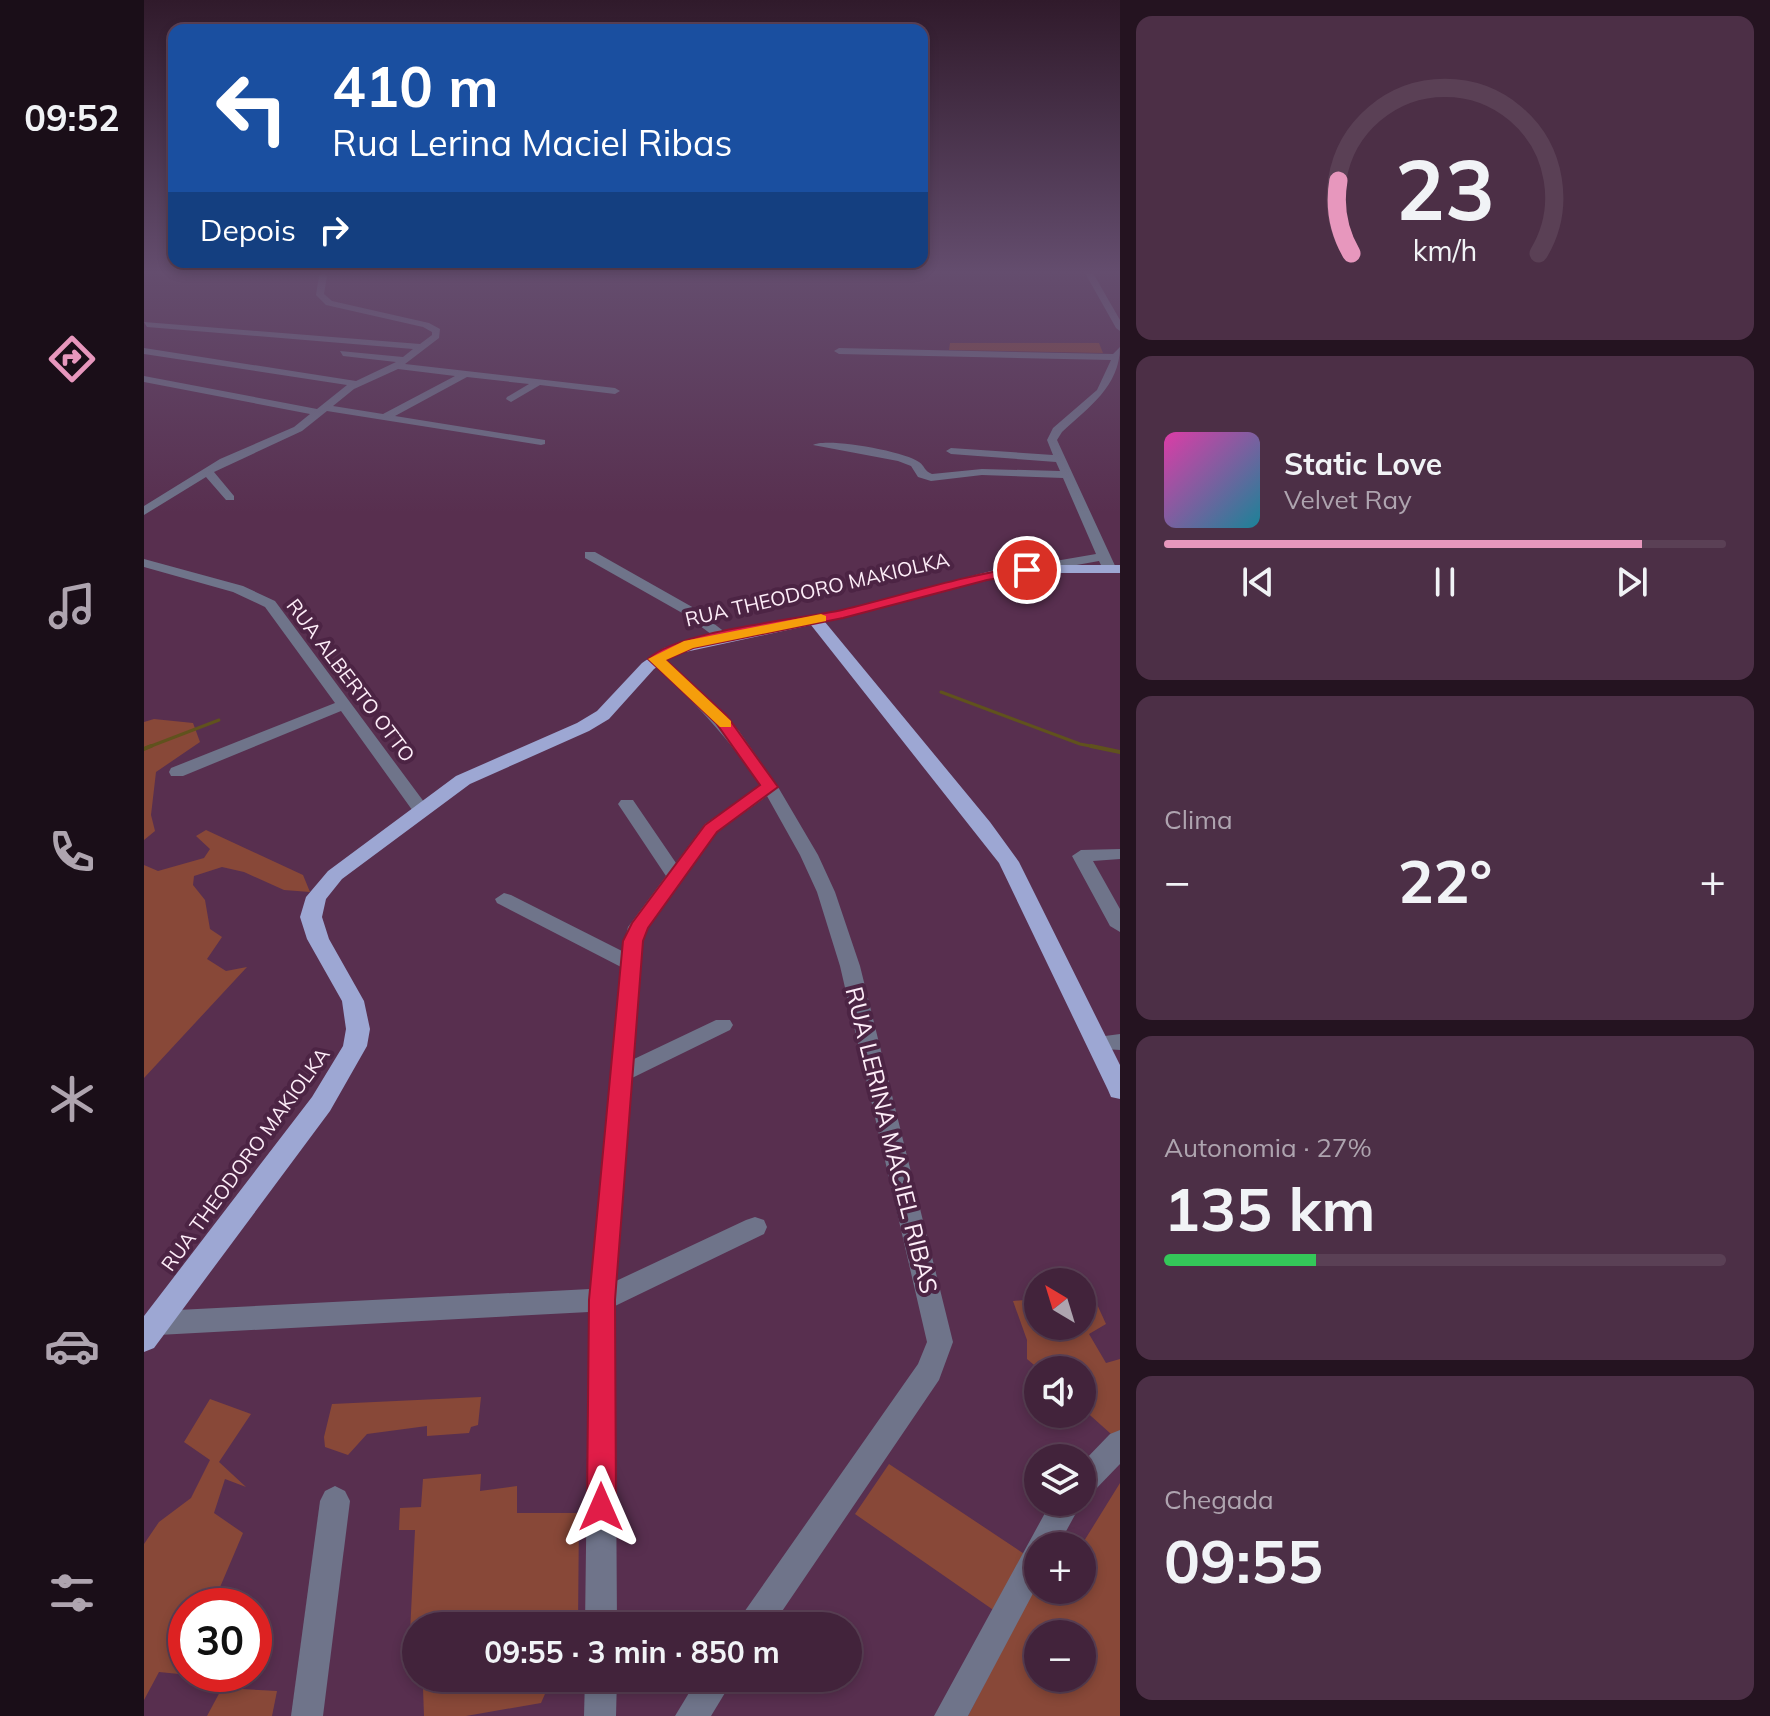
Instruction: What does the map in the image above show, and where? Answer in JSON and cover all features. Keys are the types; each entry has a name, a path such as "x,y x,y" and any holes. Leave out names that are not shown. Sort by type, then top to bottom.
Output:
{"main road":[{"name":"RUA THEODORO MAKIOLKA","path":"151,1331 321,1104 355,1046 358,1029 353,1001 313,928 311,917 316,897 335,875 474,774 593,721 610,709 656,659 679,647 815,620 986,576 1111,565"},
{"path":"815,620 1003,854 1110,1047 1120,1090"}],"street":[{"path":"157,353 356,384"},
{"path":"343,353 465,374 615,391 602,401"},
{"path":"144,511 207,472 290,433 356,384 401,363 414,353"},
{"path":"1032,353 1118,354 1101,391 1053,437 1052,443 1111,565"},
{"path":"385,417 465,374"},
{"path":"144,379 323,411 385,417 541,442"},
{"path":"511,399 539,382"},
{"path":"818,445 855,448 902,459 915,464 922,475 931,478 1002,473 1067,475"},
{"path":"951,451 1059,459"},
{"path":"207,472 230,498"},
{"path":"1002,473 1007,485"},
{"path":"590,555 689,611 724,637"},
{"name":"RUA ALBERTO OTTO","path":"144,563 238,589 262,599 276,611 421,810"},
{"name":"RUA LERINA MACIEL RIBAS","path":"656,659 721,719 770,787 809,855 839,928 940,1342 929,1371 763,1612"},
{"path":"177,772 345,704"},
{"path":"601,1612 602,1300 634,934 716,823 770,787"},
{"path":"627,804 676,877"},
{"path":"1120,854 1081,856 1120,926"},
{"path":"504,899 630,963"},
{"path":"621,1074 723,1025"},
{"path":"151,1331 602,1300 755,1227"},
{"path":"1096,1469 1120,1444"},
{"path":"307,1716 335,1501"},
{"path":"950,1716 1024,1579"},
{"path":"600,1716 601,1692"},
{"path":"691,1716 708,1692"}],"shaded area":[{"path":"154,719 193,723 200,742 156,772 151,815 155,831 144,840 144,722"},
{"path":"206,830 303,875 310,892 284,890 244,872 222,867 194,876 193,885 205,900 210,929 222,937 207,959 226,971 247,967 144,1078 144,865 158,871 204,858 210,849 196,836"},
{"path":"1024,1300 1024,1332 1013,1301"},
{"path":"1096,1302 1106,1324 1096,1330"},
{"path":"1027,1340 1093,1340 1106,1363 1120,1359 1120,1442 1096,1421 1096,1356 1027,1356"},
{"path":"481,1397 478,1425 471,1427 469,1433 427,1436 427,1426 367,1434 348,1455 325,1447 324,1437 332,1404"},
{"path":"210,1399 251,1414 219,1462 246,1487 225,1479 214,1513 243,1533 220,1588 168,1588 168,1673 159,1672 144,1700 144,1544 159,1522 191,1498 210,1460 184,1442"},
{"path":"889,1464 1024,1554 1024,1604 1096,1604 1096,1532 1090,1532 1120,1483 1120,1716 968,1716 1015,1625 855,1514"},
{"path":"481,1474 480,1491 517,1486 517,1513 579,1513 578,1612 411,1612 415,1530 399,1530 400,1508 421,1507 423,1479"},
{"path":"277,1691 272,1716 207,1716 220,1692"},
{"path":"423,1692 546,1692 541,1703 466,1716 424,1716"}],"waterway":[{"path":"941,692 1080,744 1097,747"},
{"path":"149,747 219,720"},
{"path":"1091,746 1097,747"},
{"path":"144,749 149,747"},
{"path":"1097,747 1101,748"},
{"path":"1097,747 1120,752"}],"slow traffic":[{"path":"725,724 656,659 689,644 821,618"}],"route":[{"path":"601,1507 602,1300 634,934 711,828 770,787 721,719 656,659 689,644 843,614 986,576 1027,570"}]}
